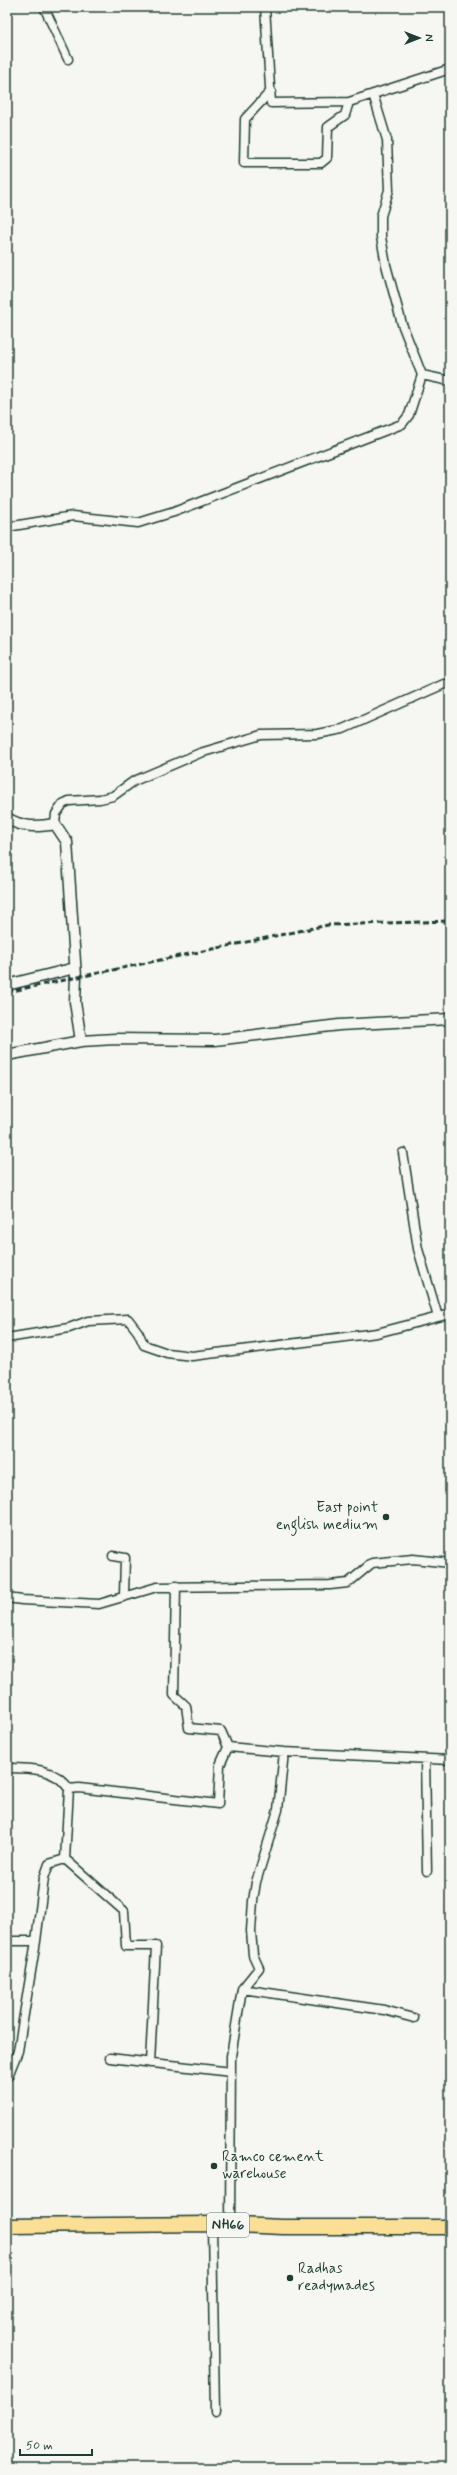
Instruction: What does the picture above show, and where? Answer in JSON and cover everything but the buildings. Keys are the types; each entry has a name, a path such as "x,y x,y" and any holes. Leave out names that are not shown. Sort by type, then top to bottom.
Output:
{"highway":[{"name":"NH66","path":"7,2226 212,2224 450,2227"}],"street":[{"path":"44,7 68,59"},
{"path":"265,7 271,103 349,102 450,69"},
{"path":"271,91 245,119 244,163 321,164 327,158 328,127 345,115 349,102"},
{"path":"7,527 73,516 138,523 174,512 402,424 408,415 422,375 402,324 384,258 381,216 389,190 387,140 373,94"},
{"path":"422,375 450,381"},
{"path":"81,1041 75,1002 75,968 67,842 55,824 56,814 63,804 69,801 100,799 113,796 134,781 200,753 261,735 317,734 343,729 444,684 450,684"},
{"path":"7,818 17,825 41,827 55,824"},
{"path":"7,985 75,968"},
{"path":"7,1055 81,1041 116,1039 215,1040 339,1025 450,1019"},
{"path":"403,1153 418,1249 438,1317"},
{"path":"7,1338 70,1328 88,1321 128,1320 138,1332 144,1345 167,1353 192,1356 377,1333 438,1317 450,1316"},
{"path":"113,1556 125,1558 124,1595"},
{"path":"7,1598 99,1604 124,1595 157,1587 330,1585 348,1583 372,1563 414,1559 450,1563"},
{"path":"69,1789 79,1788 218,1804 220,1765 228,1747 221,1731 189,1728 186,1706 174,1695 177,1633 176,1586"},
{"path":"228,1747 284,1752 450,1760"},
{"path":"230,2225 232,2048 242,1989 259,1968 253,1955 251,1931 253,1901 256,1882 278,1810 284,1752"},
{"path":"425,1759 427,1871"},
{"path":"7,1768 35,1768 62,1779 69,1789 65,1859"},
{"path":"8,2076 18,2051 36,1941 44,1878 49,1864 65,1859"},
{"path":"65,1859 124,1911 126,1946 156,1946 150,2063"},
{"path":"7,1941 36,1941"},
{"path":"242,1989 384,2010 414,2018"},
{"path":"110,2058 231,2072"},
{"path":"212,2224 215,2412"}],"railway":[{"path":"7,992 328,925 450,921"}],"place":[{"name":"East point english medium","path":"386,1517"},
{"name":"Ramco cement warehouse","path":"214,2166"},
{"name":"Radhas readymades","path":"290,2278"}]}
